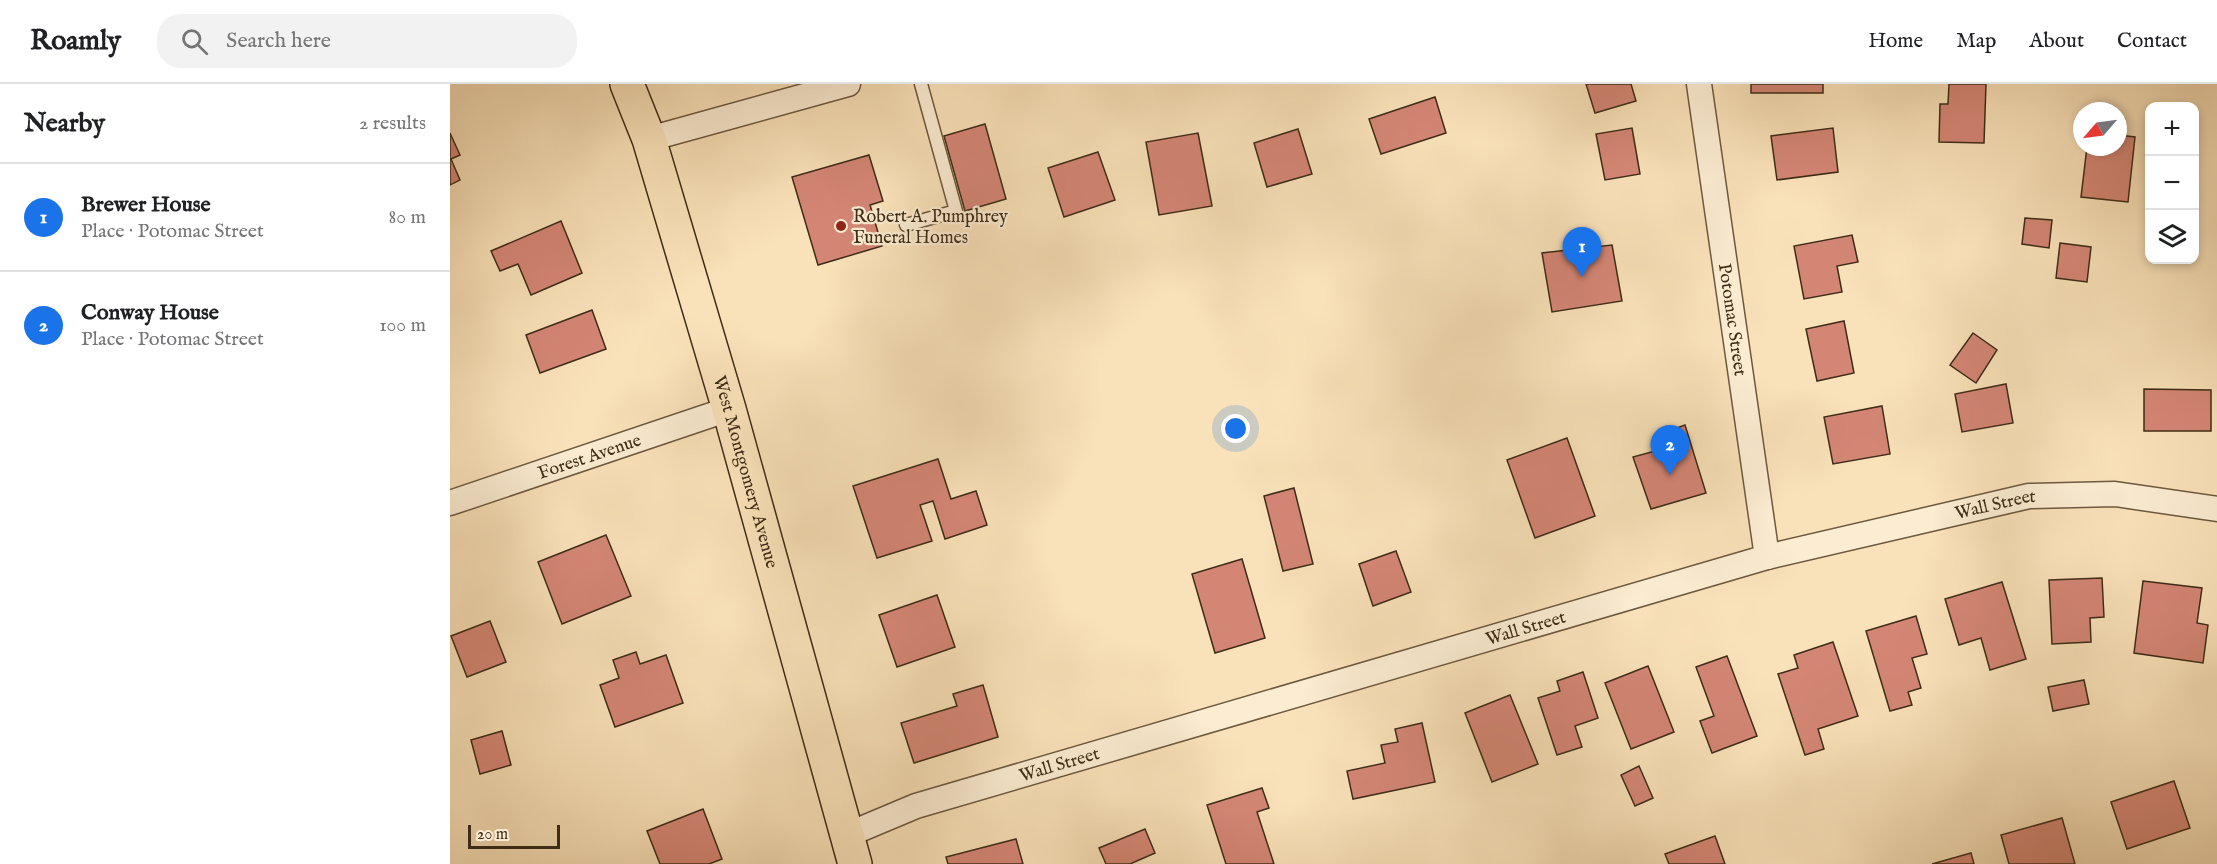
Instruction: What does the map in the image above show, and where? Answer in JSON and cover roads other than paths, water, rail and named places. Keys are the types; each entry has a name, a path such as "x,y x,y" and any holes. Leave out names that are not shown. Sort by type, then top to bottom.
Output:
{"main road":[{"name":"West Montgomery Avenue","path":"627,84 649,139 729,409 851,850"}],"street":[{"path":"649,139 848,84"},
{"name":"Potomac Street","path":"1699,84 1767,557"},
{"name":"Forest Avenue","path":"450,503 729,409"},
{"name":"Wall Street","path":"851,850 916,806 1767,557 2029,496 2115,494 2217,509"}],"lane":[{"path":"906,225 956,211 921,84"}],"place":[{"name":"Robert A. Pumphrey Funeral Homes","path":"841,226"},
{"name":"Brewer House","path":"1582,277"},
{"name":"Conway House","path":"1670,475"}]}
